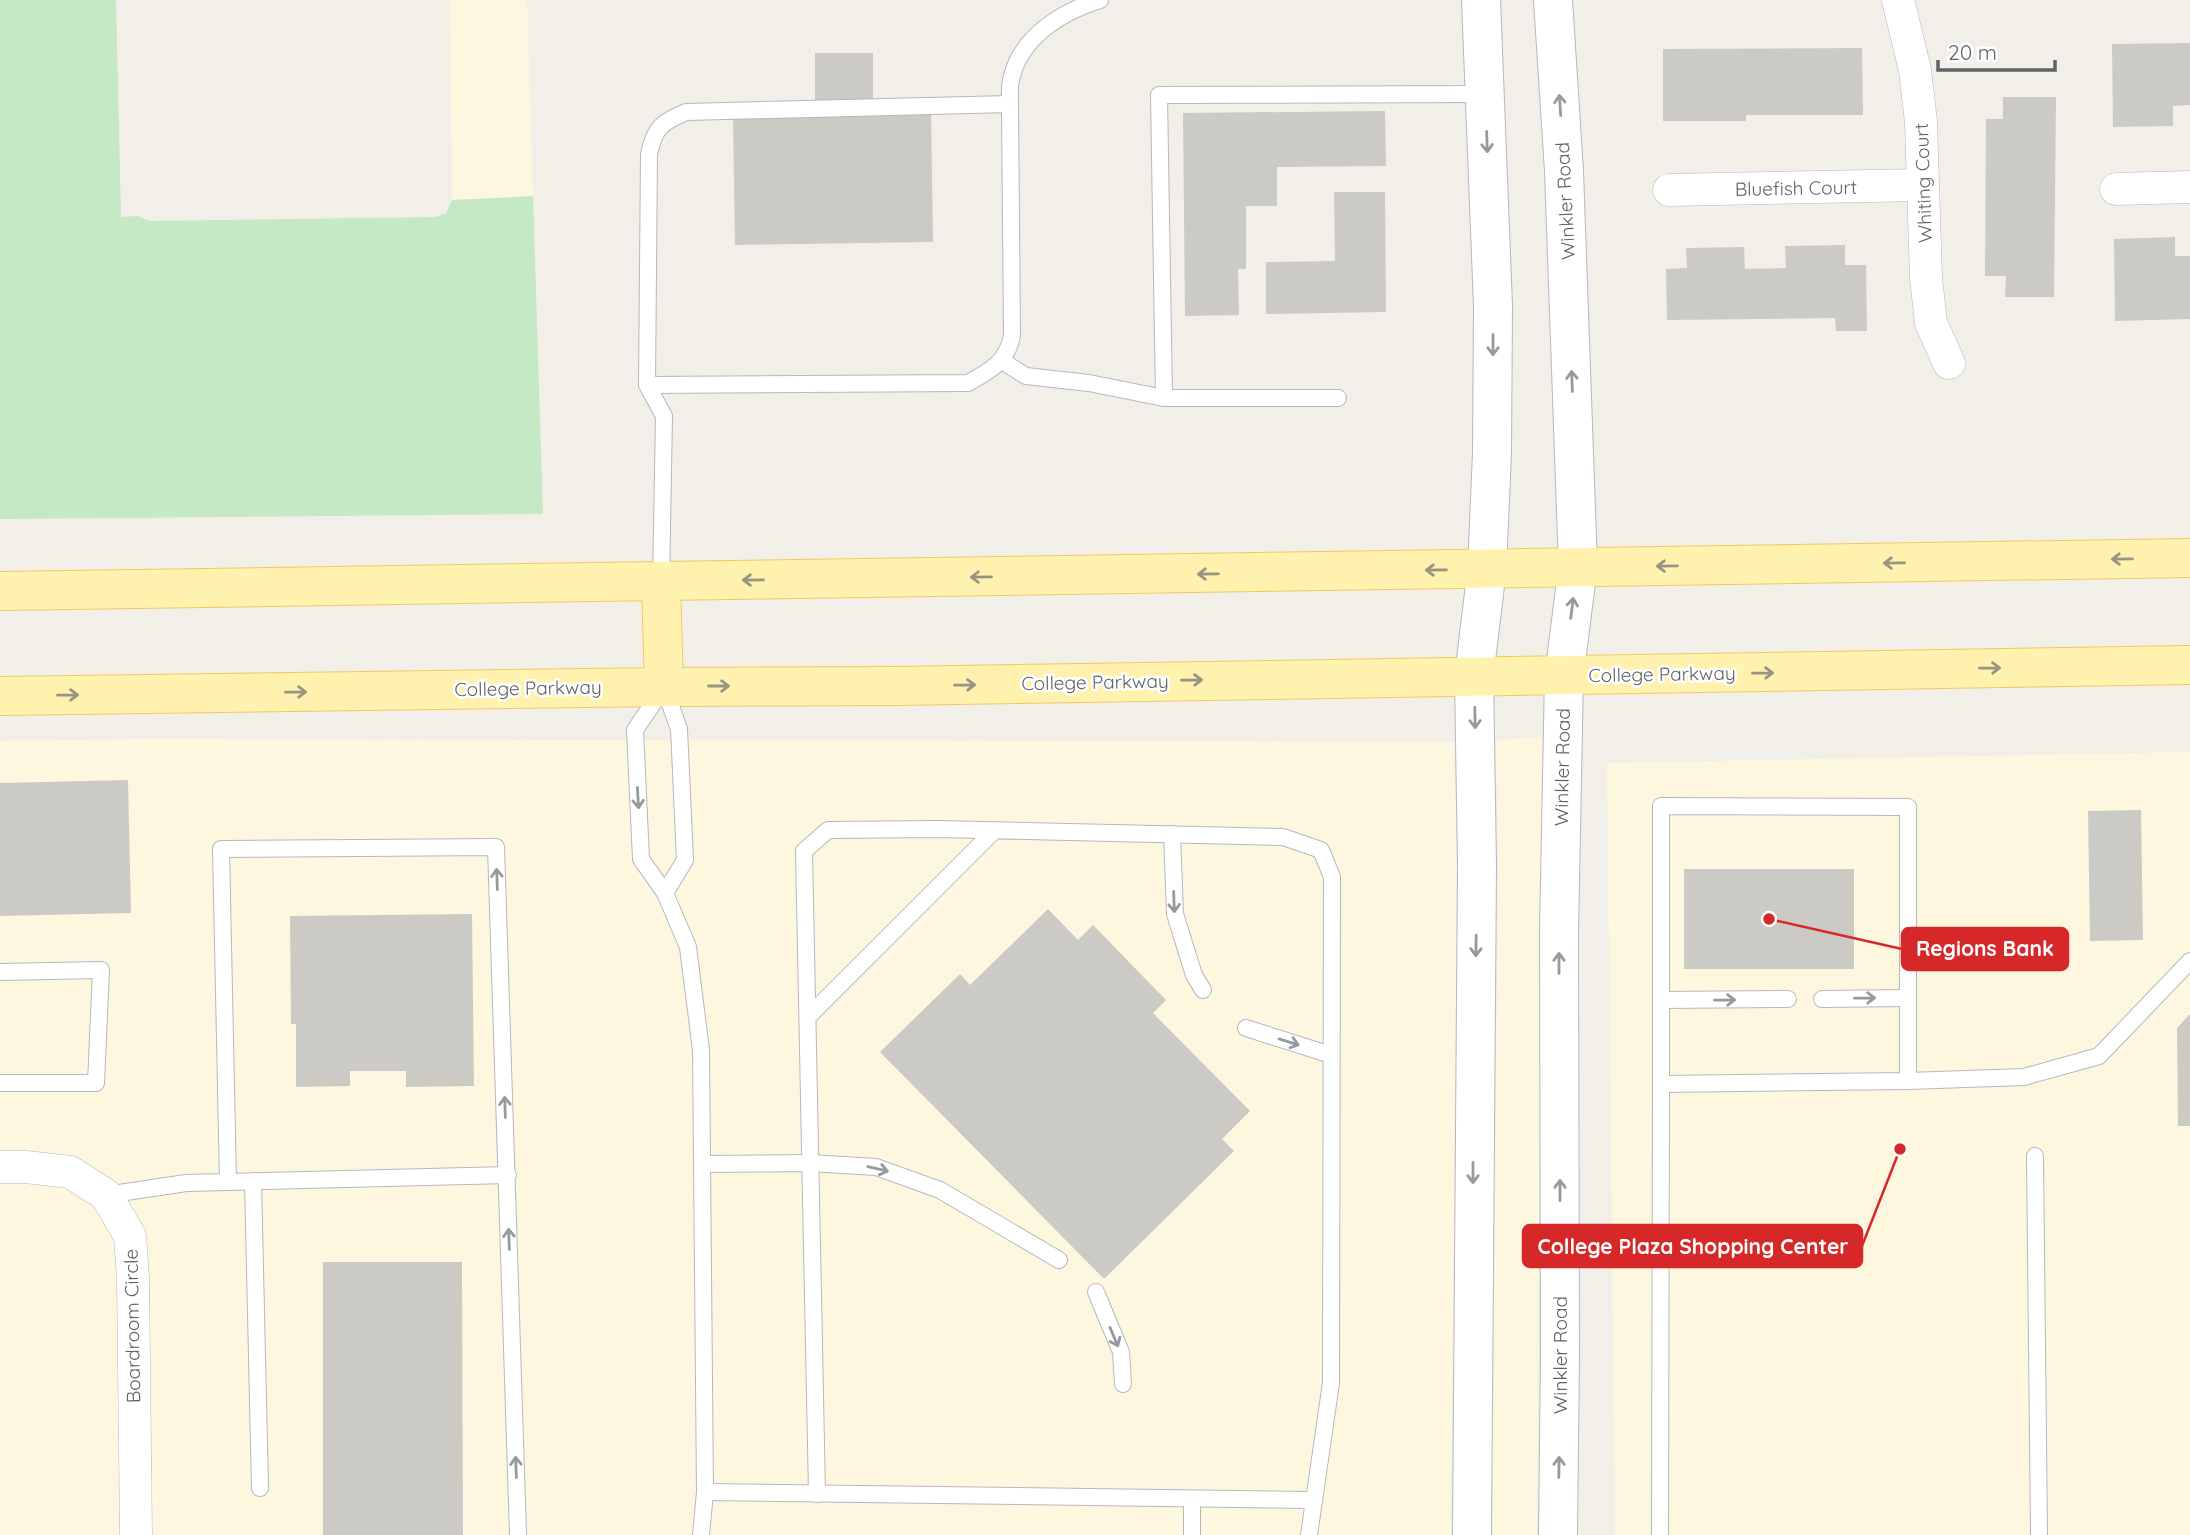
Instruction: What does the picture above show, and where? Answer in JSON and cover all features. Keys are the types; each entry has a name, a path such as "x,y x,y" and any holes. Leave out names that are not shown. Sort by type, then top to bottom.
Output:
{"main road":[{"path":"0,591 2190,558"},
{"path":"661,582 664,687"},
{"name":"College Parkway","path":"0,696 896,686 2190,664"}],"street":[{"path":"1472,1535 1477,865 1474,676 1487,569 1492,453 1493,306 1481,0"},
{"name":"Winkler Road","path":"1553,0 1564,171 1578,567 1564,676 1559,932 1558,1535"},
{"name":"Whiting Court","path":"1898,0 1915,71 1921,122 1926,278 1931,323 1949,363"},
{"name":"Bluefish Court","path":"1668,190 1923,185"},
{"path":"2116,189 2190,187"},
{"name":"Boardroom Circle","path":"0,1167 69,1172 106,1195 130,1236 133,1278 135,1535"}],"lane":[{"path":"647,385 968,383 1002,361 1010,347 1012,335 1011,77 1023,49 1043,29 1080,6 1100,0"},
{"path":"1164,398 1159,95 1485,94"},
{"path":"661,582 663,416 647,385 649,154 653,134 663,122 686,112 1010,104"},
{"path":"1002,361 1026,376 1089,383 1164,398 1338,398"},
{"path":"664,687 679,729 685,860 665,893"},
{"path":"664,687 635,730 641,859 665,893 688,947 701,1050 705,1492 701,1535"},
{"path":"1660,1535 1661,806 1908,807 1908,1081"},
{"path":"817,1494 804,851 828,830 1283,836 1321,850 1332,877 1331,1383 1309,1535"},
{"path":"808,1017 994,831"},
{"path":"1172,834 1175,914 1194,975 1203,990"},
{"path":"228,1182 221,849 496,847 518,1535"},
{"path":"1661,1084 1908,1081 2024,1076 2099,1056 2190,961"},
{"path":"0,972 101,970 96,1083 0,1083"},
{"path":"1822,999 1908,998"},
{"path":"1661,1000 1788,999"},
{"path":"1246,1028 1331,1055"},
{"path":"2035,1156 2039,1535"},
{"path":"702,1164 810,1163 876,1167 940,1190 1059,1260"},
{"path":"106,1195 186,1183 508,1175"},
{"path":"253,1181 260,1488"},
{"path":"1096,1292 1121,1352 1123,1384"},
{"path":"705,1492 1314,1500"},
{"path":"1192,1499 1192,1535"}],"shaded area":[{"path":"450,0 527,0 533,196 452,200"},
{"path":"1542,737 1537,1535 1492,1535 1498,865 1496,740"},
{"path":"146,739 1454,742 1457,865 1451,1535 0,1535 0,741"},
{"path":"2190,752 2190,1535 1615,1535 1607,763"}],"green space":[{"path":"0,0 116,0 121,217 138,216 149,221 436,217 446,213 452,200 533,196 543,514 0,519"}],"building":[{"path":"2190,43 2190,105 2173,106 2173,126 2113,127 2112,44"},
{"path":"1862,48 1863,115 1746,115 1746,121 1663,121 1663,49"},
{"path":"815,53 873,53 873,115 931,115 933,242 735,245 733,117 815,116"},
{"path":"2003,97 2056,97 2054,297 2005,297 2006,276 1985,276 1986,119 2003,119"},
{"path":"1385,111 1386,166 1277,167 1277,206 1246,206 1246,269 1238,269 1239,315 1185,316 1183,113"},
{"path":"1334,192 1385,192 1386,312 1266,314 1266,262 1335,261"},
{"path":"2175,237 2175,256 2190,256 2190,319 2115,321 2114,239"},
{"path":"1845,245 1845,265 1866,265 1867,331 1836,331 1835,318 1667,320 1666,269 1687,268 1686,248 1744,247 1745,269 1786,268 1785,246"},
{"path":"128,780 131,913 0,916 0,783"},
{"path":"2141,810 2143,940 2090,941 2088,811"},
{"path":"1684,869 1854,869 1854,969 1684,969"},
{"path":"1048,909 1078,940 1093,925 1166,1000 1153,1013 1250,1111 1222,1139 1234,1151 1104,1279 880,1052 960,974 970,985"},
{"path":"472,914 474,1086 406,1087 406,1071 350,1071 350,1086 296,1087 296,1024 291,1024 290,916"},
{"path":"2190,1014 2190,1126 2178,1126 2177,1028"},
{"path":"323,1262 462,1262 463,1535 323,1535"}],"place":[{"name":"Regions Bank","path":"1769,919"},
{"name":"College Plaza Shopping Center","path":"1900,1149"}]}
